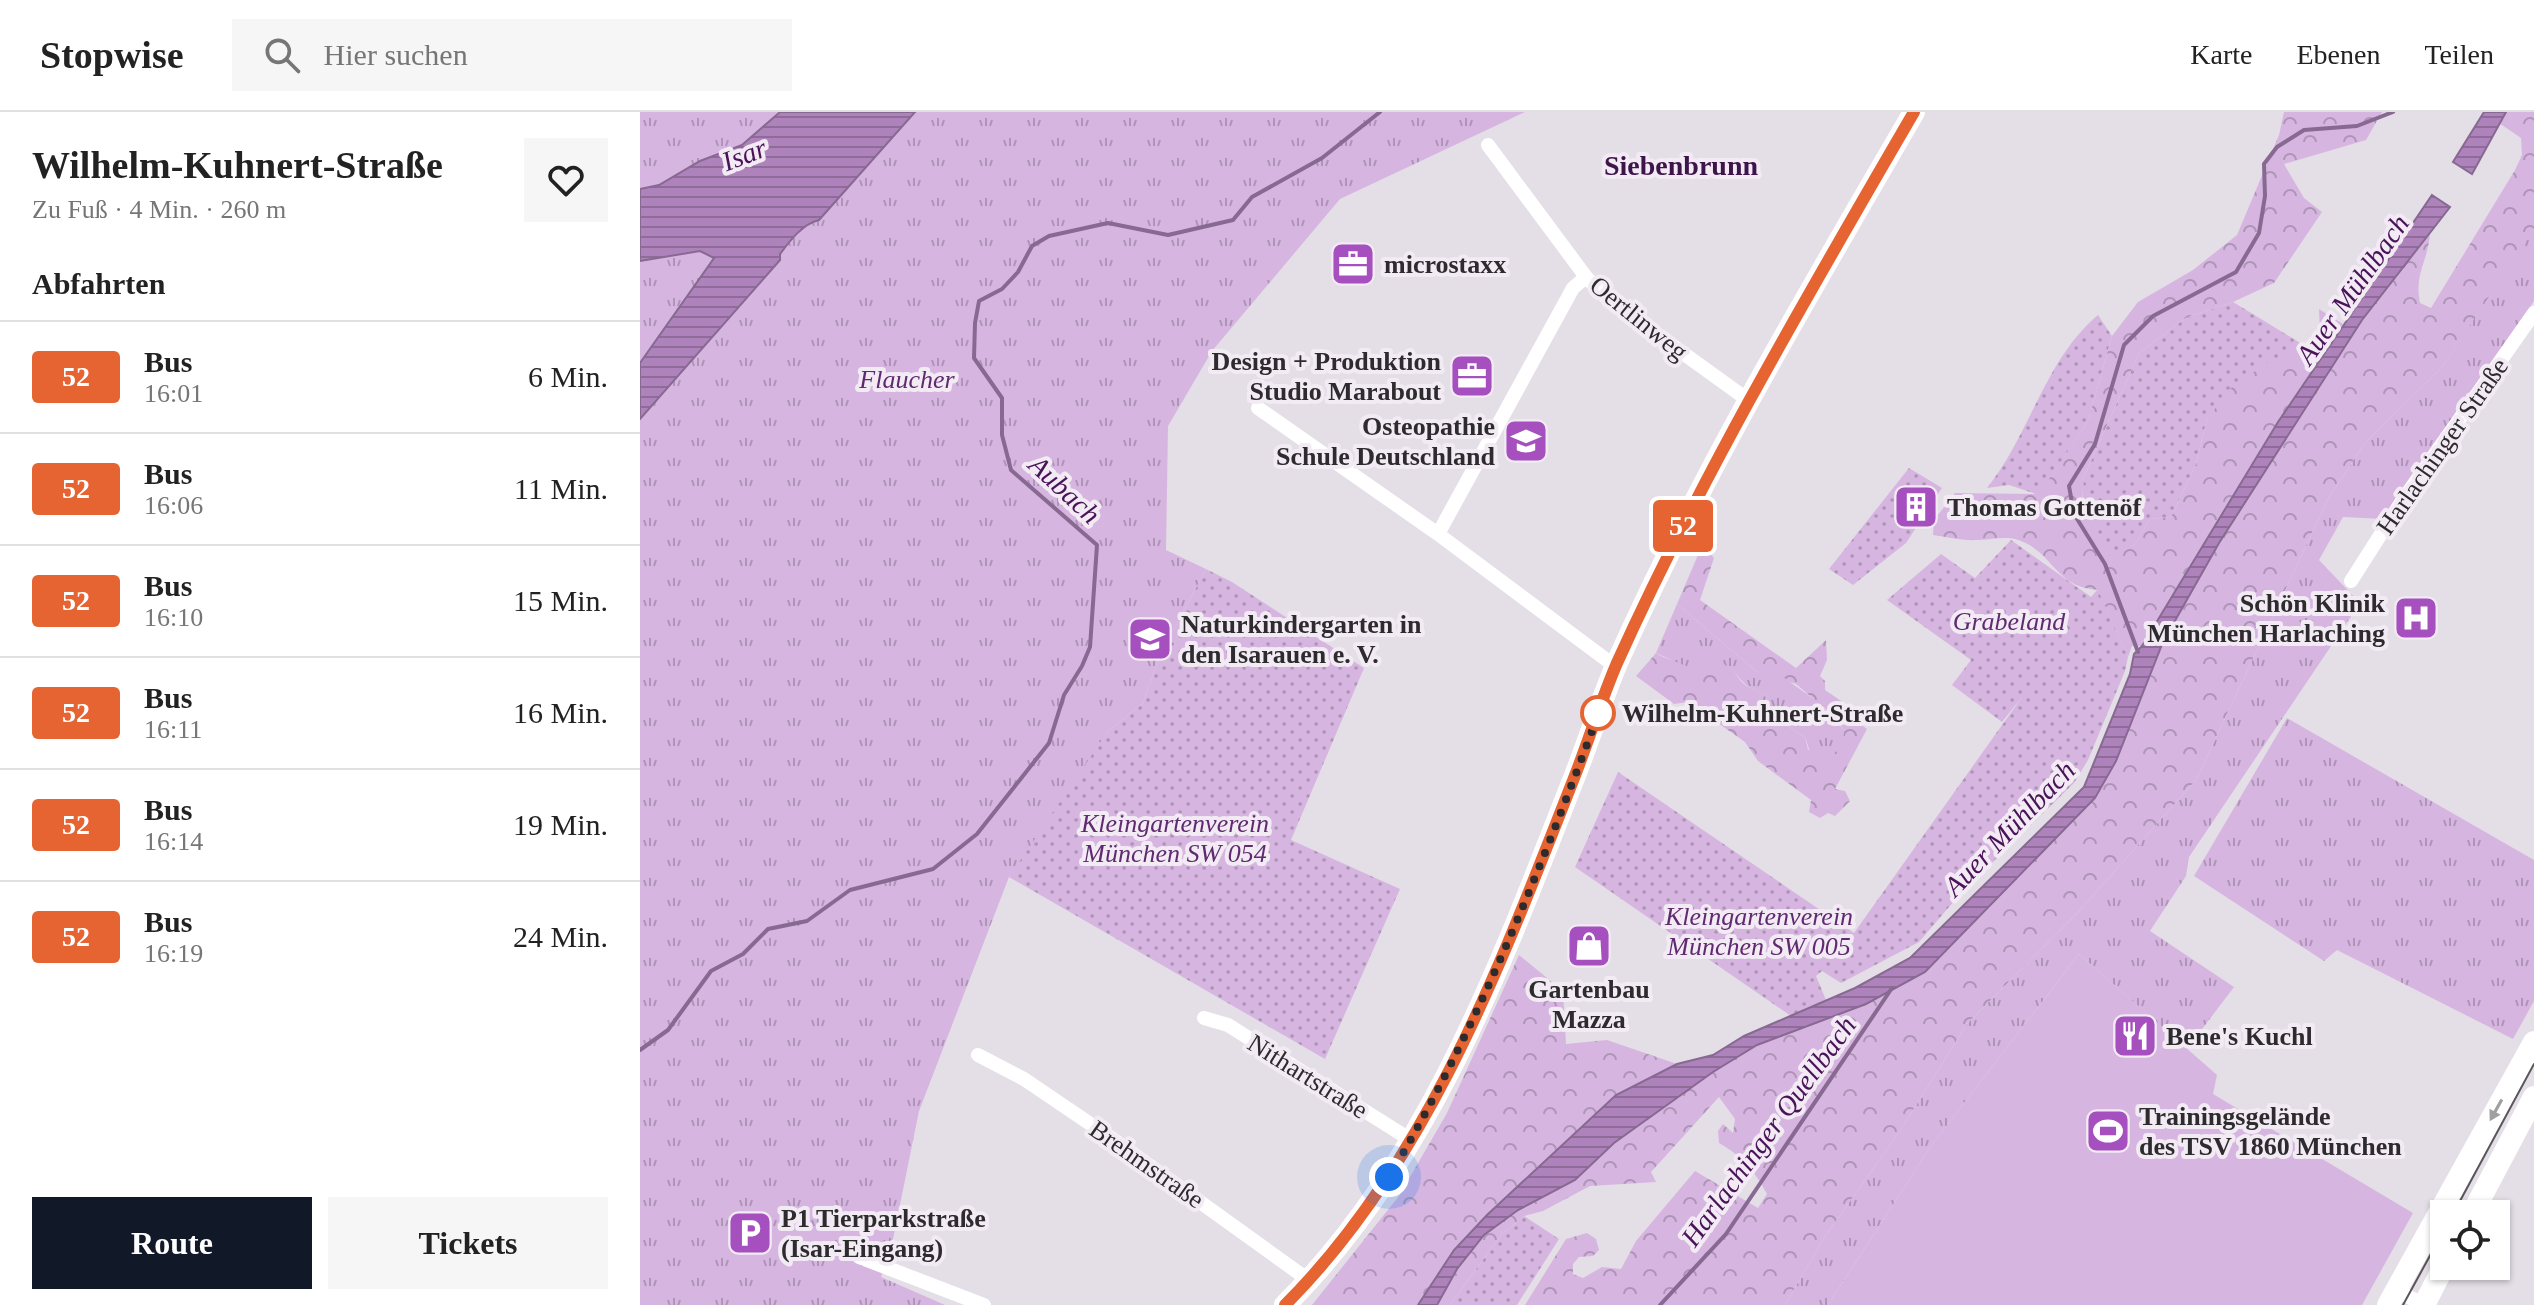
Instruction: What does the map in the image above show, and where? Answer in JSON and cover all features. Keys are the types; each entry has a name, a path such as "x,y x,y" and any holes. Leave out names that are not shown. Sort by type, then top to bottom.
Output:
{"street":[{"path":"1285,1305 1310,1281 1381,1191 1411,1140 1503,952 1616,667 1748,400 1914,112"},
{"name":"Oertlinweg","path":"1488,145 1586,277 1636,321 1748,400"},
{"path":"1438,534 1573,288 1586,277"},
{"name":"Harlachinger Straße","path":"2351,581 2402,501 2534,313"},
{"path":"1258,408 1438,534 1616,667"},
{"name":"Nithartstraße","path":"1204,1018 1228,1025 1411,1140"},
{"path":"2437,1280 2424,1305 2392,1298 2534,1042"},
{"name":"Brehmstraße","path":"978,1055 1024,1079 1111,1138 1310,1281"},
{"path":"2479,1200 2534,1097"},
{"path":"859,1257 984,1305"}],"green space":[{"name":"Flaucher","path":"640,112 1525,112 1340,199 1212,351 1168,426 1166,550 1206,569 1160,655 1143,703 1108,731 1009,877 919,1111 890,1254 881,1277 945,1305 640,1305"},
{"path":"2284,112 2382,112 2366,140 2284,164 2304,198 2322,212 2274,283 2233,302 2187,317 2139,353 2084,477 2082,500 2110,556 2134,545 2150,519 2171,517 2196,464 2207,419 2231,388 2274,358 2310,349 2320,331 2319,309 2343,324 2278,422 2142,646 2132,646 2128,657 2098,590 2072,582 2028,544 2011,538 1972,540 1933,535 1934,520 1955,493 2039,494 2088,421 2112,336 2138,302 2193,270 2237,235 2279,135"},
{"path":"2506,112 2534,112 2534,229 2527,242 2443,366 2365,443 2328,499 2196,780 2081,909 1967,1024 1900,1131 1824,1238 1785,1305 1525,1305 1566,1239 1587,1233 1596,1239 1599,1250 1593,1256 1579,1257 1573,1264 1573,1274 1583,1278 1602,1267 1621,1269 1636,1241 1695,1171 1758,1208 1767,1194 1762,1185 1741,1159 1719,1143 1718,1131 1723,1124 1733,1133 1735,1119 1719,1097 1651,1172 1656,1182 1590,1186 1543,1211 1524,1216 1501,1235 1450,1305 1437,1305 1457,1269 1484,1235 1518,1210 1575,1180 1614,1143 1713,1072 1757,1045 1866,1004 1925,972 2095,798 2116,761 2163,642 2219,543 2362,320 2430,233 2419,292 2420,303 2431,308 2515,170 2522,155 2521,138 2499,123"},
{"path":"2534,229 2534,301 2383,519 2343,517 2319,560 2360,603 2189,857 2186,876 2150,931 2234,987 2187,1049 2079,954 1931,1146 1828,1305 1785,1305 1824,1238 1900,1131 1967,1024 2081,909 2196,780 2328,499 2365,443 2443,366"},
{"path":"2233,302 2310,349 2274,359 2207,419 2196,464 2171,517 2150,519 2134,545 2110,557 2082,500 2084,477 2139,353 2187,317"},
{"path":"2098,315 2112,336 2088,421 2039,495 2009,485 1987,488 2015,445 2064,353"},
{"path":"1909,468 1942,488 1906,543 1853,585 1829,569"},
{"name":"Kleingartenverein München SW 005","path":"2011,540 2091,597 2098,589 2128,657 2125,671 2088,760 2074,783 1961,893 1919,942 1841,983 1822,971 1816,976 1826,1000 1791,1016 1575,867 1618,772 1854,933 2022,697 2002,722 1952,685 1971,660 1887,600 1941,554 1975,578"},
{"path":"1704,541 1710,546 1708,551 1714,558 1700,600 1796,668 1826,640 1827,660 1820,676 1825,681 1825,690 1853,709 1855,720 1867,729 1835,789 1845,791 1850,801 1835,816 1828,813 1820,818 1809,812 1811,800 1758,761 1745,742 1688,702 1674,704 1636,676 1656,653 1672,660 1717,660 1730,667 1744,684 1766,697 1769,701 1763,707 1782,711 1785,725 1805,737 1808,750 1844,730 1830,713 1796,684 1757,672 1677,604"},
{"name":"Kleingartenverein München SW 054","path":"1206,569 1232,582 1364,668 1291,840 1400,889 1325,1059 1009,877 1045,818 1108,731 1143,703 1160,655"},
{"path":"1677,604 1757,672 1773,670 1818,702 1844,730 1843,745 1832,755 1811,755 1805,737 1785,725 1782,711 1763,708 1769,701 1766,697 1746,685 1725,665 1717,660 1697,671 1656,653"},
{"path":"2287,718 2534,860 2534,1001 2513,1039 2337,950 2324,961 2194,876"},
{"name":"Trainingsgelände des TSV 1860 München","path":"2079,954 2217,1075 2213,1094 2413,1213 2362,1305 1828,1305 1931,1146"},
{"path":"1519,955 1563,991 1566,1044 1607,1040 1677,1064 1616,1095 1487,1215 1454,1250 1418,1305 1312,1305 1399,1196 1447,1113"},
{"path":"1524,1216 1559,1239 1517,1305 1450,1305 1501,1235"}],"water":[{"name":"Isar","path":"780,112 915,112 819,220 807,225 792,239 780,254 780,260 640,419 640,363 714,258 700,251 640,261 640,189 659,185 700,161 742,145"},
{"path":"2484,112 2506,112 2472,174 2453,162"},
{"path":"2432,195 2450,207 2362,320 2219,543 2163,642 2116,761 2095,798 1925,972 1866,1004 1757,1045 1713,1072 1614,1143 1575,1180 1518,1210 1484,1235 1457,1269 1437,1305 1418,1305 1454,1250 1487,1215 1616,1095 1677,1064 1713,1055 1744,1036 1855,988 1910,958 2084,787 2130,674 2134,654 2142,646 2278,422"}],"waterway":[{"name":"Aubach","path":"640,1050 668,1030 711,971 743,954 768,929 807,921 850,890 933,869 977,834 1049,743 1064,695 1090,647 1097,545 1011,470 1002,435 1002,398 974,358 979,301 1002,289 1018,272 1032,246 1049,236 1108,223 1168,235 1233,220 1252,197 1322,158 1380,112"},
{"path":"2138,652 2105,564 2074,514 2069,486 2095,444 2124,345 2153,316 2236,272 2259,233 2265,196 2264,164 2277,147 2304,130 2357,126 2393,112"},
{"name":"Harlachinger Quellbach","path":"1660,1305 1726,1234 1892,988"}],"tram line":[{"path":"2461,1200 2534,1064"},
{"path":"2403,1305 2430,1256"}],"bus line":[{"name":"52","path":"1285,1305 1310,1281 1381,1191 1442,1082 1512,932 1616,667 1654,584 1748,400 1914,112"}],"place":[{"name":"microstaxx","path":"1353,264"},
{"name":"Design + Produktion Studio Marabout","path":"1472,376"},
{"name":"Osteopathie Schule Deutschland","path":"1526,441"},
{"name":"Thomas Gottenöf","path":"1916,507"},
{"name":"Schön Klinik München Harlaching","path":"2416,618"},
{"name":"Naturkindergarten in den Isarauen e. V.","path":"1150,639"},
{"name":"Wilhelm-Kuhnert-Straße","path":"1598,713"},
{"name":"Gartenbau Mazza","path":"1589,946"},
{"name":"Bene's Kuchl","path":"2135,1036"},
{"name":"Trainingsgelände des TSV 1860 München","path":"2108,1131"},
{"name":"P1 Tierparkstraße (Isar-Eingang)","path":"750,1233"}],"district":[{"name":"Siebenbrunn","path":"1681,165"}],"route":[{"path":"1389,1177 1442,1082 1499,962 1601,707 1598,713"}],"water label":[{"name":"Auer Mühlbach","path":"2352,289"},
{"name":"Auer Mühlbach","path":"2009,828"}],"park label":[{"name":"Grabeland","path":"2009,621"}]}
